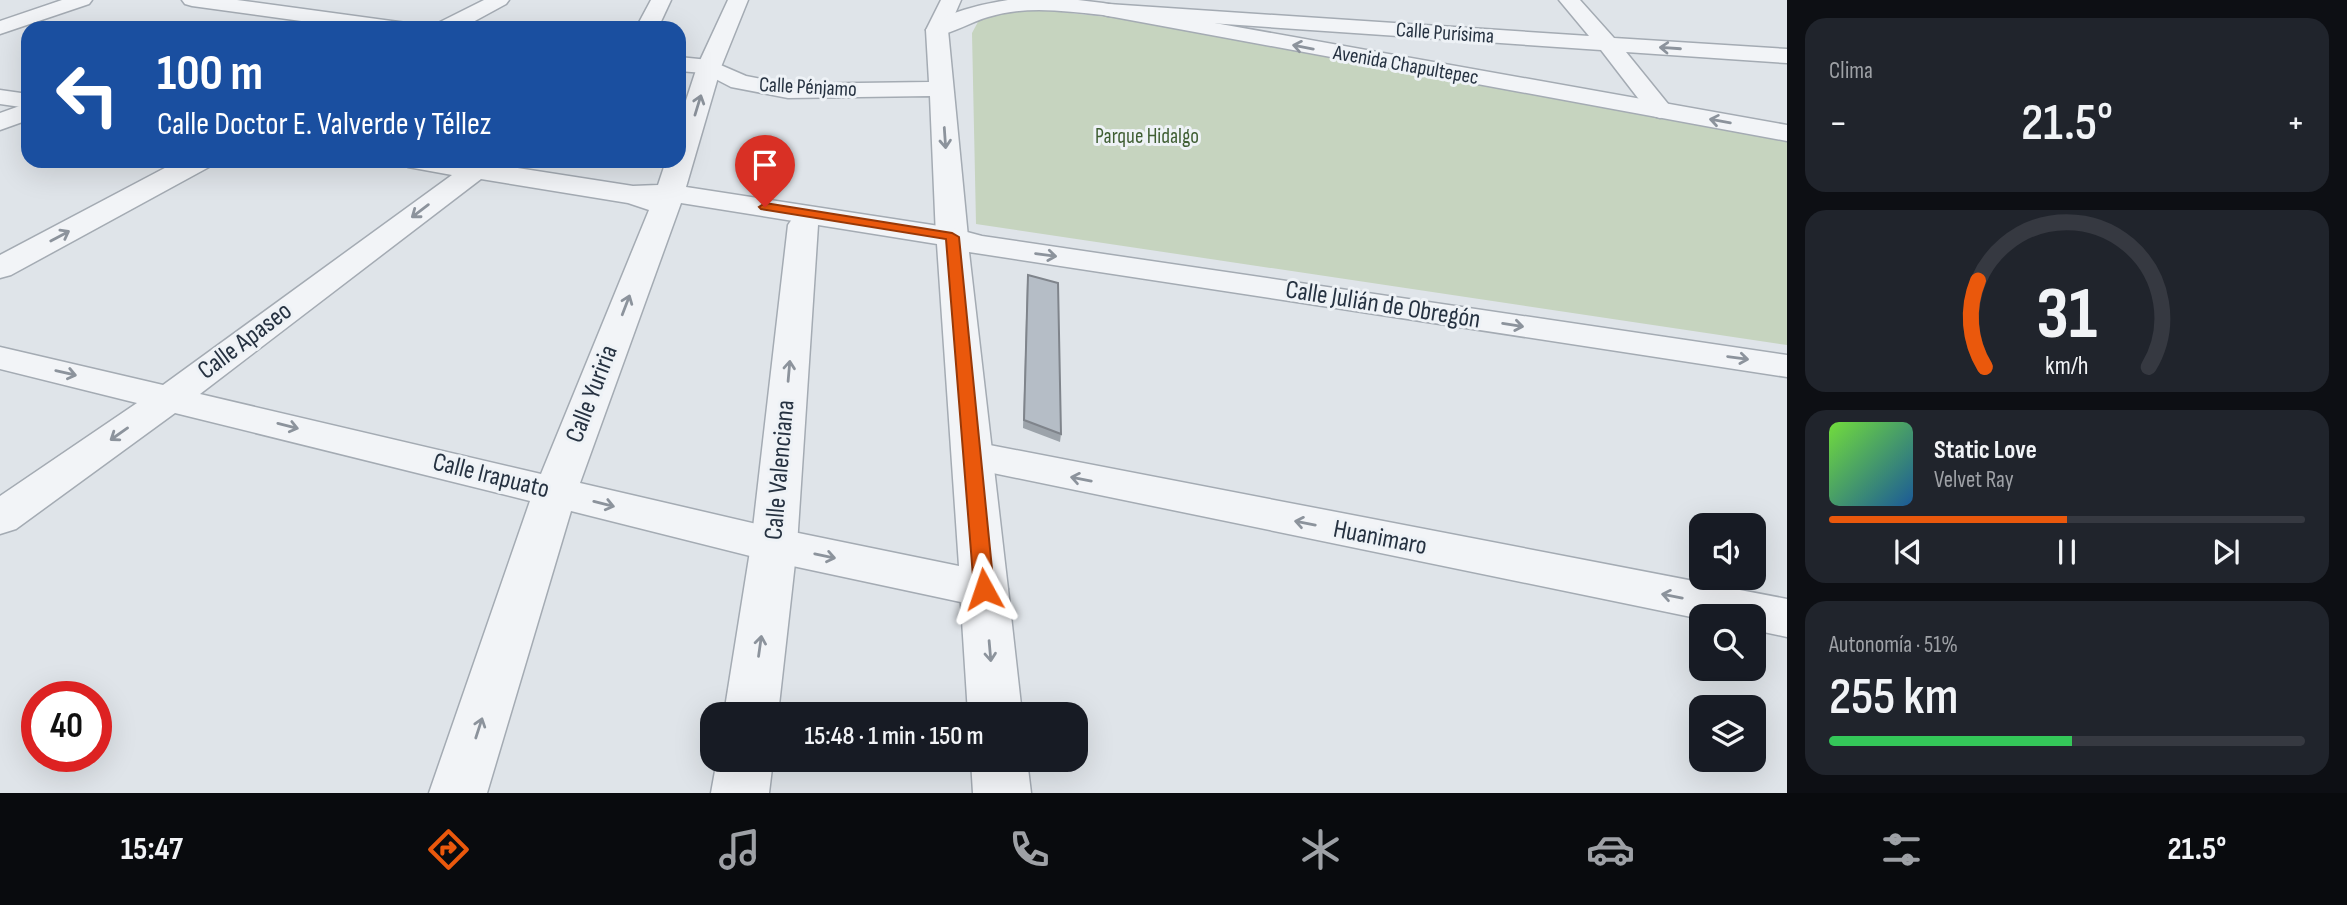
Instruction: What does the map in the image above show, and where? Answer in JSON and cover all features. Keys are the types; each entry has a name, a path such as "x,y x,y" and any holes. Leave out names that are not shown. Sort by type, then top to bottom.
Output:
{"street":[{"path":"0,28 82,0"},
{"path":"192,0 349,21"},
{"path":"244,21 293,0"},
{"path":"459,21 499,0"},
{"path":"650,21 661,0"},
{"name":"Calle Yuriria","path":"686,124 738,0"},
{"path":"951,0 937,30 941,89 961,244 974,456 994,702"},
{"name":"Avenida Chapultepec","path":"1025,0 1103,9 1187,13 1660,110 1787,133"},
{"path":"1569,0 1660,110"},
{"path":"937,30 986,9 1054,3"},
{"name":"Calle Purísima","path":"1187,13 1787,56"},
{"name":"Calle Pénjamo","path":"686,65 709,67 739,82 788,91 941,89"},
{"path":"0,97 21,100"},
{"path":"0,122 21,114"},
{"path":"0,268 186,168"},
{"name":"Calle Apaseo","path":"0,518 170,398 478,168"},
{"path":"492,168 803,225 961,244"},
{"name":"Calle Yuriria","path":"458,793 555,492 668,168"},
{"path":"656,198 961,244"},
{"name":"Calle Valenciana","path":"753,702 774,545 803,225"},
{"name":"Calle Julián de Obregón","path":"961,244 1787,366"},
{"name":"Calle Irapuato","path":"0,358 774,545 984,589"},
{"name":"Huanimaro","path":"974,456 1787,618"},
{"path":"740,793 743,772"},
{"path":"1000,772 1002,793"}],"green space":[{"name":"Parque Hidalgo","path":"1034,9 1161,23 1787,137 1787,345 976,224 972,33 979,20 1003,13"}],"building":[{"path":"1028,275 1058,283 1061,434 1024,420"}],"route":[{"path":"765,207 952,237 984,589"}]}
